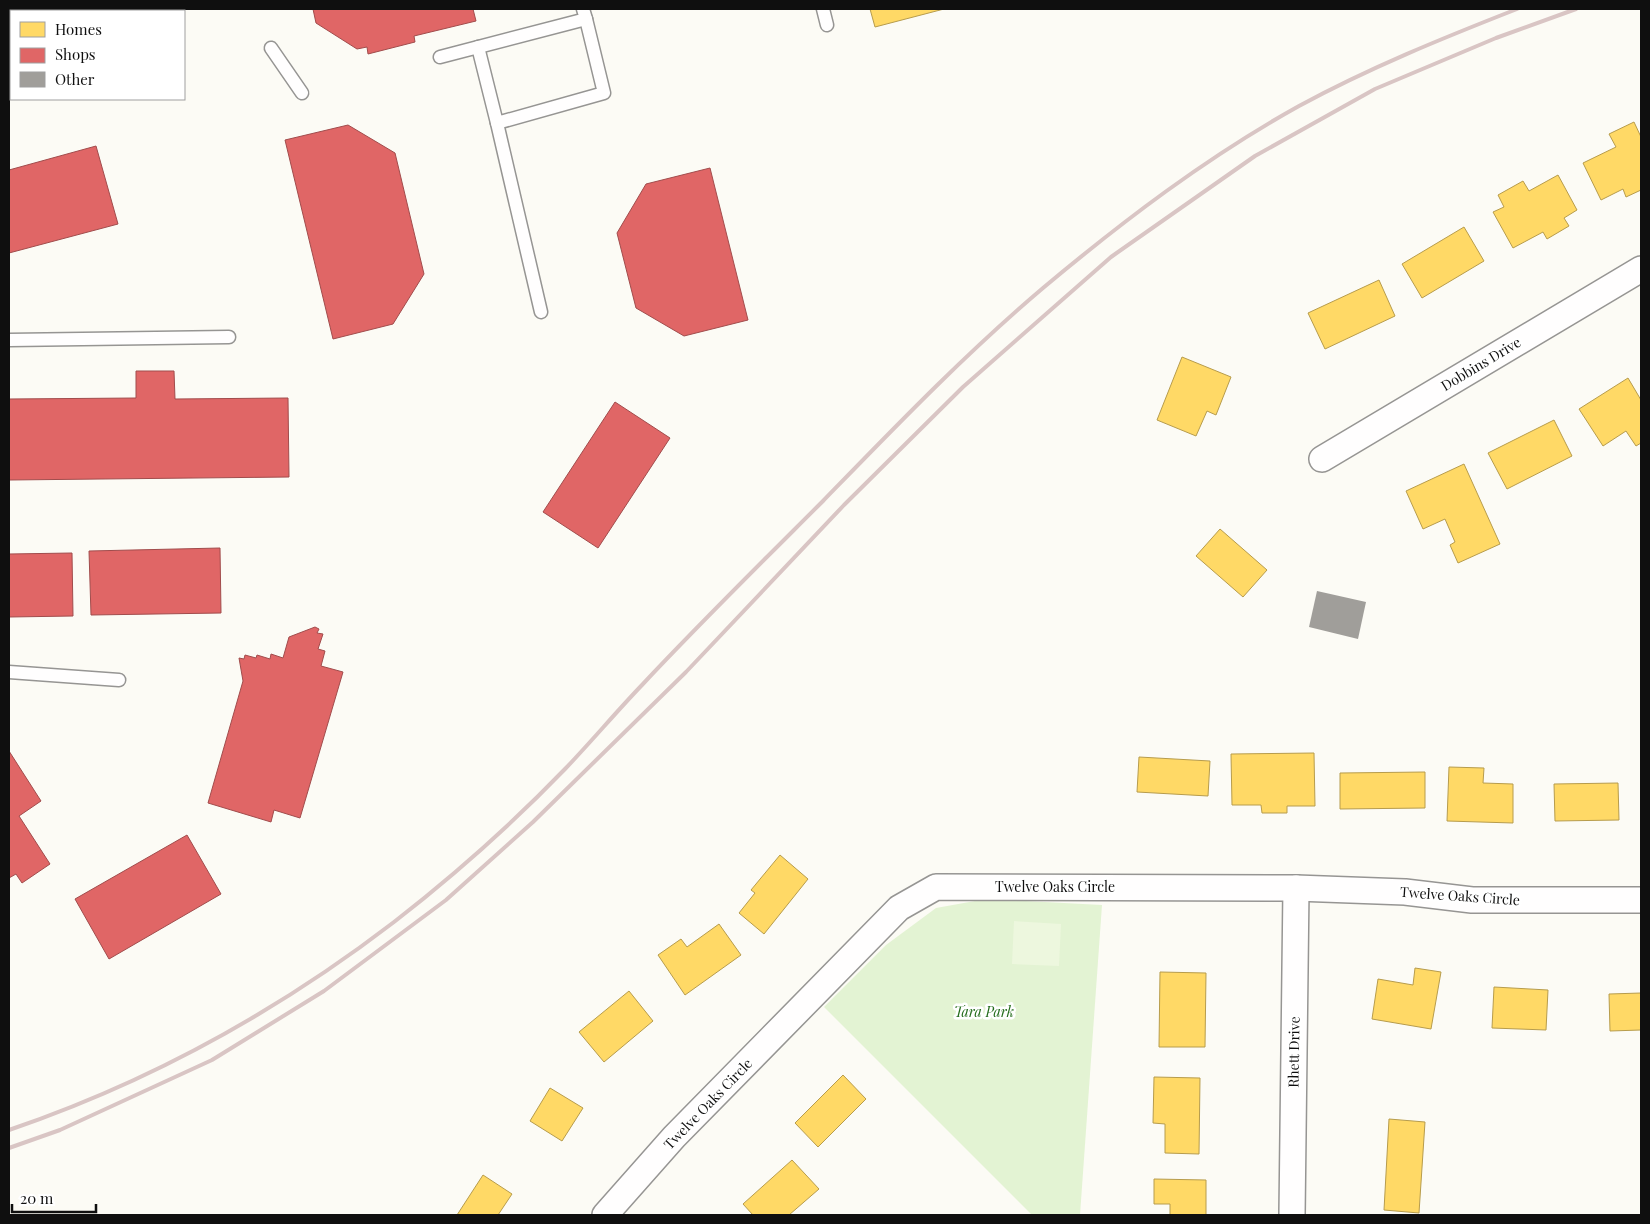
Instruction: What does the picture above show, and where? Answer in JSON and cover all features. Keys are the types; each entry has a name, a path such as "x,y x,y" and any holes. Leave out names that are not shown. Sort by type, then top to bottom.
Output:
{"street":[{"name":"Dobbins Drive","path":"1322,459 1641,269"},
{"name":"Twelve Oaks Circle","path":"605,1215 674,1138 898,908 936,887 1296,888 1405,892 1472,900 1641,900"},
{"name":"Rhett Drive","path":"1292,1215 1296,888"}],"lane":[{"path":"823,9 827,25"},
{"path":"440,57 585,14 604,93 497,123"},
{"path":"478,47 542,312"},
{"path":"271,48 302,93"},
{"path":"9,340 229,337"},
{"path":"9,672 119,680"}],"green space":[{"name":"Tara Park","path":"986,899 1102,905 1080,1215 1032,1215 824,1007 886,945 936,908"},
{"path":"1014,921 1061,924 1059,966 1012,964"}],"building: Homes":[{"path":"870,9 944,9 875,27"},
{"path":"1634,122 1641,137 1641,190 1626,197 1623,189 1601,200 1583,163 1616,147 1609,134"},
{"path":"1558,175 1577,210 1564,218 1569,226 1547,239 1543,232 1513,248 1493,212 1504,207 1498,195 1523,181 1529,191"},
{"path":"1464,227 1484,261 1422,298 1402,264"},
{"path":"1379,280 1395,316 1325,349 1308,313"},
{"path":"1182,357 1231,377 1216,415 1207,411 1196,436 1157,420"},
{"path":"1628,378 1641,400 1641,443 1636,446 1626,431 1603,446 1579,409"},
{"path":"1554,420 1572,456 1507,489 1488,453"},
{"path":"1464,464 1500,544 1458,563 1450,545 1455,542 1445,519 1423,529 1406,491"},
{"path":"1220,529 1267,570 1243,597 1196,556"},
{"path":"1314,753 1315,806 1287,806 1287,813 1262,813 1261,805 1232,805 1231,754"},
{"path":"1139,757 1210,761 1208,796 1137,792"},
{"path":"1449,767 1484,768 1483,783 1513,784 1513,823 1447,821"},
{"path":"1425,772 1425,808 1340,809 1340,773"},
{"path":"1618,783 1619,820 1555,821 1554,784"},
{"path":"780,855 808,879 764,934 739,913 755,893 751,890"},
{"path":"719,924 741,955 685,995 658,955 681,939 687,947"},
{"path":"1415,968 1441,972 1431,1029 1372,1019 1378,979 1413,985"},
{"path":"1160,972 1206,973 1205,1047 1159,1047"},
{"path":"1494,987 1548,990 1546,1030 1492,1028"},
{"path":"629,991 653,1021 604,1062 579,1032"},
{"path":"1641,993 1641,1030 1610,1031 1609,994"},
{"path":"843,1075 866,1099 818,1147 795,1123"},
{"path":"1154,1077 1200,1078 1199,1154 1165,1153 1165,1124 1153,1123"},
{"path":"550,1088 583,1108 562,1141 530,1121"},
{"path":"1389,1119 1425,1122 1419,1213 1384,1210"},
{"path":"792,1160 819,1189 789,1215 753,1215 743,1204"},
{"path":"483,1175 512,1194 498,1215 457,1215"},
{"path":"1154,1179 1206,1180 1206,1215 1170,1215 1170,1204 1154,1204"}],"building: Shops":[{"path":"313,9 473,9 476,21 414,36 415,42 368,54 367,47 357,49 316,23"},
{"path":"348,125 395,153 424,274 393,324 333,339 285,140"},
{"path":"96,146 118,224 9,253 9,170"},
{"path":"710,168 748,320 684,336 636,308 617,233 646,184"},
{"path":"136,371 174,371 175,399 288,398 289,477 9,480 9,399 136,398"},
{"path":"615,402 670,438 598,548 543,512"},
{"path":"220,548 221,613 91,615 89,551"},
{"path":"72,553 73,616 9,617 9,554"},
{"path":"315,627 319,629 317,633 323,634 318,649 325,651 321,666 343,672 300,818 274,810 271,822 208,803 243,681 239,658 244,659 245,655 256,658 257,655 270,659 271,654 283,658 289,637"},
{"path":"9,751 41,801 19,816 50,864 22,883 16,874 9,878"},
{"path":"187,835 221,894 109,959 75,899"}],"building: Other":[{"path":"1317,591 1366,602 1358,639 1309,627"}],"railway":[{"path":"9,1130 111,1090 210,1042 258,1015 350,955 394,922 460,868 524,810 575,759 632,695 687,638 958,365 1043,288 1135,214 1231,147 1325,92 1434,42 1517,9"},
{"path":"9,1148 60,1130 212,1060 324,991 446,900 533,822 686,672 844,505 963,387 1111,257 1255,156 1375,89 1496,38 1576,9"}]}
